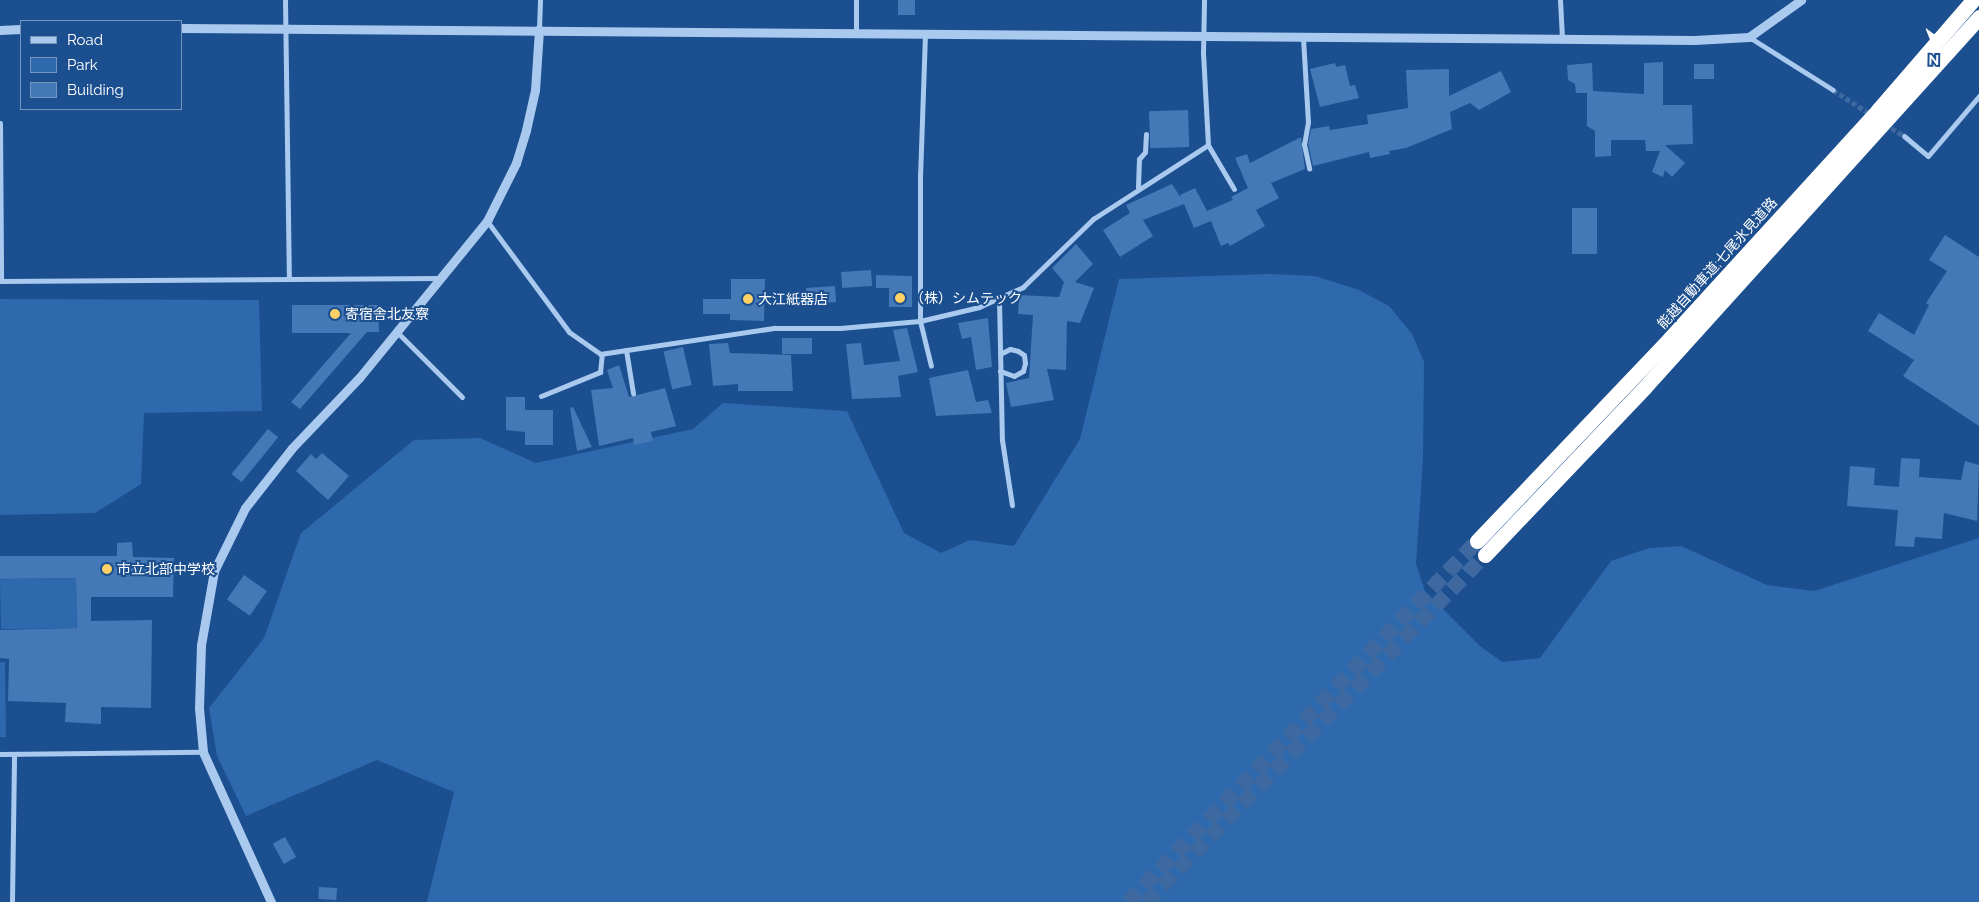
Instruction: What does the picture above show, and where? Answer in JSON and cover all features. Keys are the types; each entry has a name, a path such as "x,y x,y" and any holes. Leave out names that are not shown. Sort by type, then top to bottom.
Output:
{"highway":[{"name":"能越自動車道;七尾氷見道路","path":"1477,541 1670,338 1878,110 1973,0"},
{"path":"1485,555 1644,388 1979,17"}],"street":[{"path":"284,0 289,279"},
{"path":"271,902 203,752 199,708 201,645 214,571 245,508 292,448 360,378 443,278 487,221 516,163 526,130 535,90 540,29 540,0"},
{"path":"856,0 856,33"},
{"path":"1204,0 1203,36 1208,145 1234,189"},
{"path":"1560,0 1562,41"},
{"path":"1750,37 1800,0"},
{"path":"182,28 540,29 1562,41 1750,37 1833,90"},
{"path":"0,30 20,30"},
{"path":"925,34 920,175 920,321 931,366"},
{"path":"1303,38 1308,122 1304,144 1309,168"},
{"path":"1904,136 1928,156 1979,96"},
{"path":"0,123 0,281 443,278"},
{"path":"1138,187 1139,160 1145,152 1146,134"},
{"path":"487,221 569,332 602,354 775,328 840,328 920,321 999,300 1023,288 1093,218 1138,187 1208,145"},
{"path":"999,300 1002,440 1012,505"},
{"path":"397,332 462,397"},
{"path":"1000,354 1010,349 1018,351 1024,355 1026,363 1023,371 1014,376 1000,371"},
{"path":"626,350 633,392"},
{"path":"542,396 600,372 602,354"},
{"path":"0,754 203,752"},
{"path":"12,902 14,754"}],"green space":[{"path":"1268,274 1315,276 1359,290 1389,306 1412,334 1424,362 1423,459 1416,564 1425,591 1480,646 1502,662 1540,658 1611,561 1649,548 1681,546 1767,585 1814,591 1979,538 1979,902 427,902 454,792 377,760 246,816 217,756 209,708 264,638 301,533 414,440 480,438 536,463 693,429 723,403 847,411 904,533 941,553 970,540 1014,546 1080,439 1119,279"},
{"path":"0,299 259,300 262,411 144,413 141,484 95,513 0,515"},
{"path":"76,578 77,628 1,629 0,579"},
{"path":"0,662 5,662 6,737 0,737"}],"building":[{"path":"898,0 915,0 915,15 898,15"},
{"path":"1663,62 1663,105 1692,105 1693,144 1665,145 1685,163 1672,177 1665,170 1663,177 1652,172 1660,151 1646,151 1645,140 1611,140 1611,156 1595,157 1595,131 1587,126 1587,93 1576,93 1575,84 1568,80 1567,65 1592,63 1593,91 1644,94 1644,63"},
{"path":"1335,63 1336,67 1345,65 1350,86 1355,85 1359,98 1320,107 1310,69"},
{"path":"1694,64 1714,64 1714,79 1694,79"},
{"path":"1449,69 1449,96 1501,71 1511,92 1479,110 1470,103 1450,112 1452,129 1406,148 1389,151 1390,154 1370,158 1369,152 1313,166 1308,144 1311,129 1329,126 1330,130 1368,124 1367,115 1408,108 1406,70"},
{"path":"1188,110 1189,147 1150,148 1149,111"},
{"path":"1301,137 1305,169 1271,183 1279,198 1256,210 1265,226 1230,246 1228,243 1221,246 1211,221 1194,228 1184,204 1143,220 1153,236 1120,257 1103,230 1130,213 1126,205 1172,184 1181,198 1180,195 1195,188 1207,211 1233,200 1231,197 1248,188 1235,158 1247,154 1250,163"},
{"path":"1572,208 1597,208 1597,254 1572,254"},
{"path":"1945,235 1979,257 1979,426 1903,376 1914,360 1868,331 1879,313 1914,335 1929,305 1926,303 1947,271 1929,260"},
{"path":"1076,244 1093,264 1075,282 1094,288 1080,323 1067,321 1066,370 1047,369 1054,400 1011,407 1006,383 1029,378 1033,315 1018,314 1019,295 1059,297 1064,282 1052,268"},
{"path":"871,270 872,286 842,288 841,272"},
{"name":"（株）シムテック","path":"876,275 912,276 912,307 889,307 889,288 876,288"},
{"name":"大江紙器店","path":"731,279 765,279 764,321 730,320 730,314 703,314 703,299 731,299"},
{"path":"835,286 836,302 807,304 806,288"},
{"path":"292,305 378,305 379,332 367,332 300,409 291,402 351,333 292,333"},
{"path":"988,318 992,367 976,370 971,337 962,339 958,323"},
{"path":"907,328 918,372 898,376 901,397 852,399 846,344 861,343 864,365 900,361 893,330"},
{"path":"782,338 812,338 812,354 782,354"},
{"path":"728,343 730,353 791,355 793,391 738,391 738,384 713,386 709,344"},
{"path":"683,347 692,385 672,389 664,351"},
{"path":"619,365 629,397 665,388 676,426 651,432 653,441 634,445 633,438 599,446 591,390 613,388 607,370"},
{"path":"968,370 976,402 988,400 992,413 936,416 929,378"},
{"path":"506,397 525,397 525,410 553,410 553,445 525,445 525,432 506,430"},
{"path":"573,407 592,447 577,451 570,408"},
{"path":"268,429 278,437 242,482 231,474"},
{"path":"322,453 349,476 328,500 296,471 311,454 316,459"},
{"path":"1901,458 1920,459 1919,477 1961,480 1965,461 1979,465 1977,521 1944,513 1942,539 1915,537 1914,547 1895,546 1898,510 1847,506 1850,466 1875,468 1874,485 1899,487"},
{"path":"132,542 133,557 174,558 173,597 91,597 91,621 152,620 151,708 101,707 101,724 65,722 66,703 8,701 9,659 0,658 0,630 77,628 76,578 0,579 0,556 117,556 117,543"},
{"path":"244,575 267,591 250,616 227,600"},
{"path":"285,837 296,857 284,864 273,844"},
{"path":"319,887 337,888 336,900 318,899"}],"tunnel":[{"path":"1833,90 1872,115"},
{"path":"1885,124 1904,136"},
{"path":"1128,902 1477,541"},
{"path":"1146,902 1485,555"}],"place":[{"name":"（株）シムテック","path":"900,298"},
{"name":"大江紙器店","path":"748,299"},
{"name":"寄宿舎北友寮","path":"335,314"},
{"name":"市立北部中学校","path":"107,569"}]}
